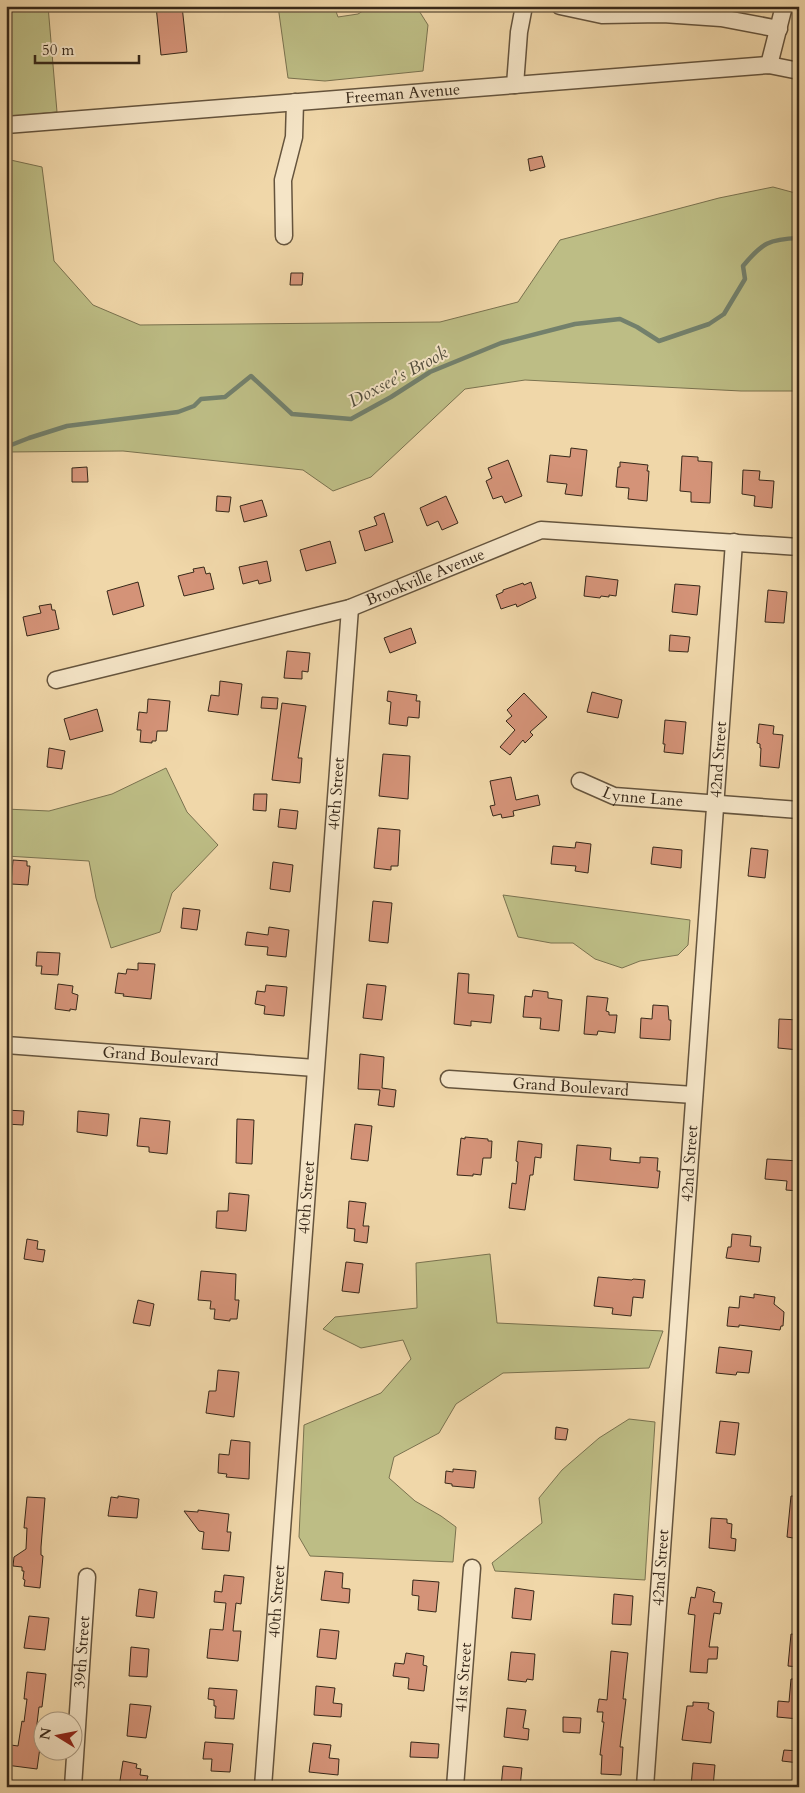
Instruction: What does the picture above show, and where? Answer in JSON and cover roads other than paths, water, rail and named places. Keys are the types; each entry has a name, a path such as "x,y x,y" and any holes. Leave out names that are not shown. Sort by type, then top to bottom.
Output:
{"street":[{"path":"515,85 519,32 524,6"},
{"path":"560,6 602,15 663,14 721,18 779,30"},
{"path":"769,65 784,6"},
{"name":"Freeman Avenue","path":"6,125 769,65 799,71"},
{"path":"284,236 283,180 294,137 295,102"},
{"name":"Brookville Avenue","path":"56,680 350,608 541,530 799,546"},
{"name":"42nd Street","path":"645,1787 734,542"},
{"name":"40th Street","path":"263,1787 350,608"},
{"name":"Lynne Lane","path":"580,781 614,796 799,810"},
{"name":"Grand Boulevard","path":"6,1045 315,1068"},
{"name":"Grand Boulevard","path":"449,1079 694,1095"},
{"name":"41st Street","path":"455,1787 472,1568"},
{"name":"39th Street","path":"73,1787 87,1577"}],"waterway":[{"name":"Doxsee's Brook","path":"6,447 67,426 178,412 194,406 201,399 225,397 251,376 292,414 351,419 391,397 430,372 501,343 575,324 620,319 659,341 709,324 724,314 745,279 743,266 756,252 773,241 799,238"}]}
